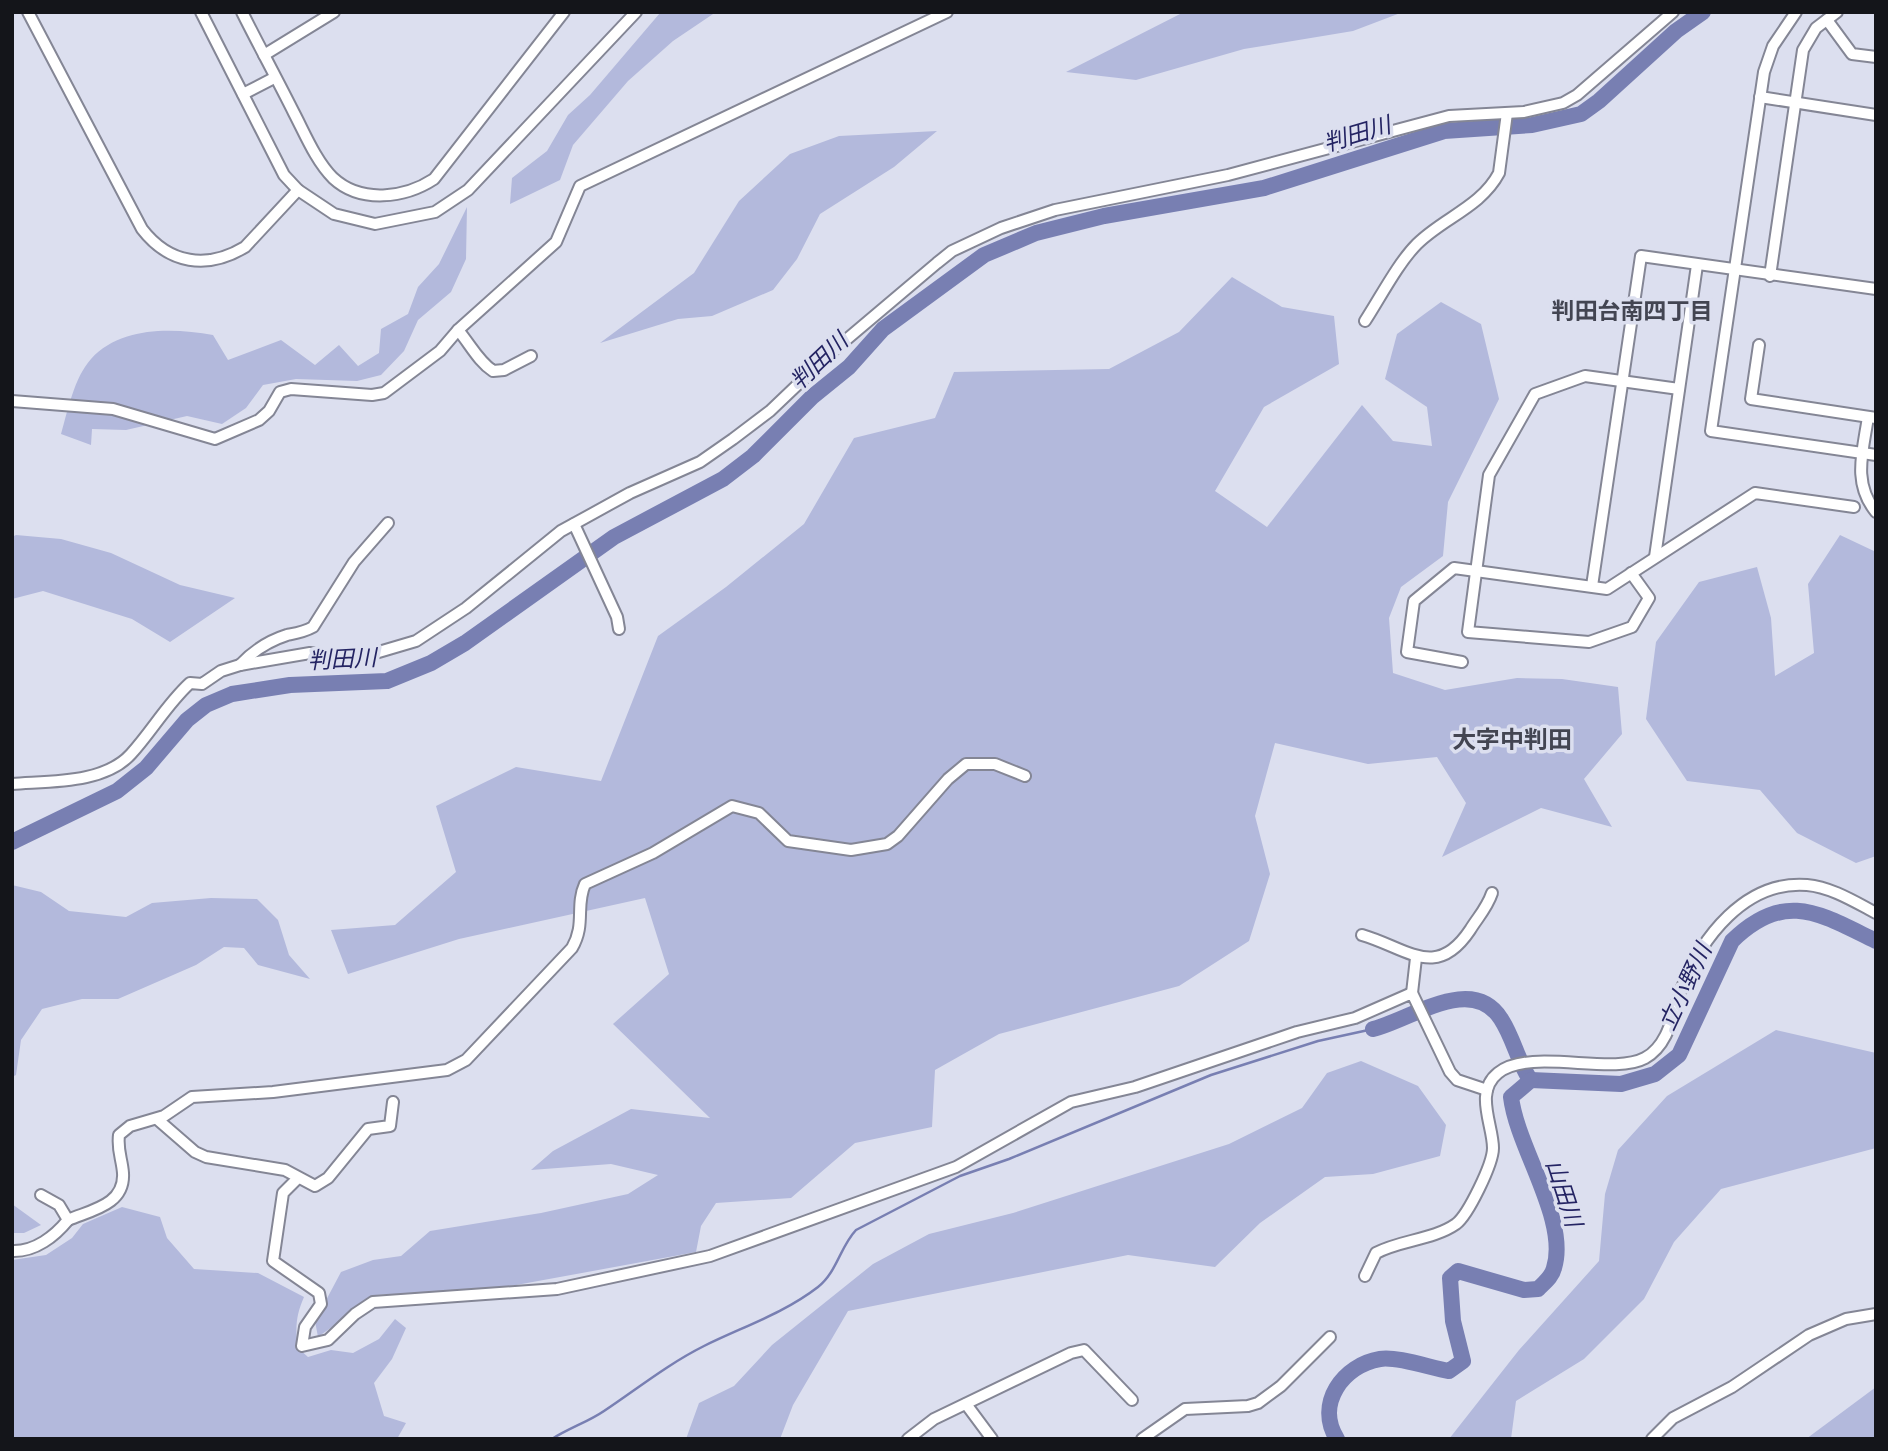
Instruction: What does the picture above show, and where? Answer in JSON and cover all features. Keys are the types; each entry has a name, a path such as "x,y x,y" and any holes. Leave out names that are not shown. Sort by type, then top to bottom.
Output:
{"street":[{"path":"28,12 142,229 167,253 181,259 201,262 234,254 245,247 299,190"},
{"path":"201,12 284,175 299,190 334,214 375,224 435,212 468,190 636,12"},
{"path":"242,12 311,146 334,179 357,191 374,195 407,192 421,187 440,172 564,12"},
{"path":"264,55 334,12"},
{"path":"12,401 113,409 215,439 259,420 269,411 281,392 291,389 372,396 384,393 440,351 458,330 555,242 580,186 947,12"},
{"path":"12,783 70,779 96,773 123,761 190,683 202,684 221,671 240,665 310,653 355,659 416,641 466,608 574,524 629,493 700,462 770,411 834,349 952,251 1001,228 1055,210 1228,175 1449,116 1507,116 1542,108 1577,95 1673,12"},
{"path":"1796,12 1773,46 1760,97 1711,432 1876,455"},
{"path":"1770,276 1803,50 1816,28 1838,12"},
{"path":"1827,20 1852,54 1876,57"},
{"path":"243,94 274,78"},
{"path":"1760,97 1876,115"},
{"path":"1365,321 1416,245 1466,209 1495,182 1499,173 1507,116"},
{"path":"1592,586 1641,256 1876,289"},
{"path":"1655,557 1697,265"},
{"path":"458,330 473,346 483,364 493,371 504,369 531,356"},
{"path":"1759,345 1751,399 1872,418 1860,474 1862,492 1876,512"},
{"path":"1631,573 1648,598 1632,627 1589,642 1468,632 1489,475 1535,394 1585,376 1679,389"},
{"path":"1462,662 1406,652 1414,601 1454,568 1607,589 1755,493 1854,507"},
{"path":"240,665 252,652 272,641 303,633 313,627 355,562 388,523"},
{"path":"574,524 617,617 619,629"},
{"path":"12,1251 19,1251 56,1235 68,1220 114,1200 121,1188 123,1174 117,1150 119,1135 130,1126 157,1119 178,1104 205,1095 284,1091 455,1067 466,1060 572,948 580,935 580,896 585,884 653,853 732,806 759,813 789,841 851,850 887,844 898,836 948,779 966,764 995,764 1025,776"},
{"path":"1365,1276 1376,1253 1440,1231 1464,1216 1491,1161 1493,1148 1486,1090 1498,1073 1509,1068 1555,1061 1630,1063 1645,1058 1658,1047 1668,1029 1682,989 1702,946 1716,927 1769,890 1809,885 1833,892 1876,913"},
{"path":"1362,935 1384,942 1416,958 1446,956 1456,950 1488,907 1492,893"},
{"path":"1416,958 1412,993 1450,1072 1457,1080 1486,1090"},
{"path":"297,1179 283,1193 273,1261 313,1286 319,1293 321,1304 303,1332 302,1346 328,1340 355,1314 373,1302 557,1289 710,1256 956,1167 1071,1102 1168,1077 1248,1048 1355,1018 1412,993"},
{"path":"157,1119 195,1152 206,1157 285,1170 297,1175 297,1179 315,1186 328,1178 368,1129 390,1126 393,1102"},
{"path":"41,1195 60,1205 68,1220"},
{"path":"1651,1439 1673,1418 1732,1387 1809,1335 1836,1322 1876,1314"},
{"path":"1142,1439 1185,1409 1248,1406 1258,1403 1280,1386 1330,1337"},
{"path":"908,1439 934,1419 1071,1353 1084,1350 1132,1400"},
{"path":"966,1404 992,1439"}],"shaded area":[{"path":"716,12 673,41 628,81 573,145 560,180 510,204 512,178 547,151 568,115 590,95 660,13"},
{"path":"1184,12 1403,12 1353,31 1244,49 1136,80 1066,72"},
{"path":"937,131 894,167 820,214 797,259 773,290 712,316 678,319 600,343 694,273 739,201 790,154 839,136"},
{"path":"467,207 466,259 451,292 418,320 404,351 381,375 357,381 296,379 263,385 246,408 222,424 187,416 126,430 92,429 91,445 61,434 72,395 85,367 103,348 132,335 181,331 213,335 228,360 281,340 315,365 339,345 358,366 379,353 381,329 408,314 418,287 439,264"},
{"path":"1232,277 1282,307 1334,316 1339,364 1264,407 1215,491 1267,527 1362,405 1393,441 1432,446 1427,407 1385,379 1397,334 1441,302 1481,324 1499,399 1448,502 1443,556 1401,587 1389,618 1393,673 1445,690 1517,678 1562,679 1618,687 1622,734 1584,779 1612,827 1541,808 1442,857 1466,803 1437,757 1368,764 1275,743 1255,816 1270,874 1249,941 1179,986 999,1034 935,1070 932,1127 855,1143 791,1198 716,1203 701,1226 696,1252 495,1289 376,1295 318,1337 315,1321 341,1272 373,1260 401,1256 430,1231 541,1213 628,1194 658,1175 611,1164 531,1170 553,1151 631,1109 710,1118 613,1024 669,974 645,898 459,939 348,974 331,930 395,925 456,872 436,806 516,767 601,781 658,636 726,587 804,524 854,438 935,418 954,372 1109,369 1179,332"},
{"path":"16,535 61,539 111,553 180,585 235,598 170,642 132,619 43,591 12,599 12,537"},
{"path":"1840,535 1876,552 1876,856 1856,863 1797,833 1760,790 1687,781 1646,719 1656,642 1699,582 1757,567 1771,618 1775,676 1814,653 1808,584"},
{"path":"12,885 41,892 69,911 126,917 152,903 211,898 257,899 278,920 289,955 310,979 258,965 244,948 224,947 196,965 118,999 82,999 42,1009 21,1040 16,1075 12,1077"},
{"path":"1776,1030 1876,1053 1876,1148 1721,1189 1674,1242 1644,1299 1584,1359 1516,1401 1511,1439 1449,1439 1519,1350 1599,1261 1605,1194 1618,1150 1667,1096"},
{"path":"1361,1061 1418,1086 1446,1125 1440,1156 1373,1174 1325,1177 1260,1223 1215,1267 1128,1255 848,1311 793,1405 780,1439 686,1439 699,1403 734,1386 772,1345 873,1264 929,1234 1013,1213 1229,1144 1302,1108 1327,1073"},
{"path":"12,1204 41,1225 24,1233 12,1233"},
{"path":"122,1207 160,1217 167,1238 194,1269 258,1273 304,1297 298,1316 297,1334 298,1348 308,1357 331,1350 353,1353 379,1339 395,1319 406,1328 392,1359 374,1383 384,1416 406,1423 397,1439 12,1439 12,1260 46,1255 72,1238 83,1224"},
{"path":"1876,1387 1876,1439 1806,1439"}],"waterway":[{"name":"判田川","path":"12,842 117,791 146,768 187,720 206,705 232,694 290,685 387,681 431,663 465,643 614,537 723,479 753,456 812,397 849,367 883,329 984,255 1036,233 1104,216 1264,188 1444,131 1532,125 1581,114 1676,31 1703,12"},
{"name":"立小野川","path":"1531,1080 1621,1084 1655,1074 1679,1055 1732,941 1751,925 1769,915 1786,911 1820,915 1876,941"},
{"name":"立小野川","path":"1373,1029 1440,1003 1474,1000 1489,1006 1501,1019 1529,1078"},
{"path":"552,1439 598,1415 691,1353 805,1297 830,1274 856,1230 960,1176 1009,1159 1211,1075 1318,1041 1373,1029"},
{"name":"山田川","path":"1337,1439 1331,1426 1331,1400 1336,1388 1355,1369 1367,1363 1387,1359 1449,1371 1463,1361 1453,1321 1450,1278 1458,1271 1524,1290 1538,1289 1552,1274 1557,1249 1549,1206 1522,1138 1511,1097 1531,1080"}],"district":[{"name":"判田台南四丁目","path":"1632,311"},
{"name":"大字中判田","path":"1512,740"}]}
